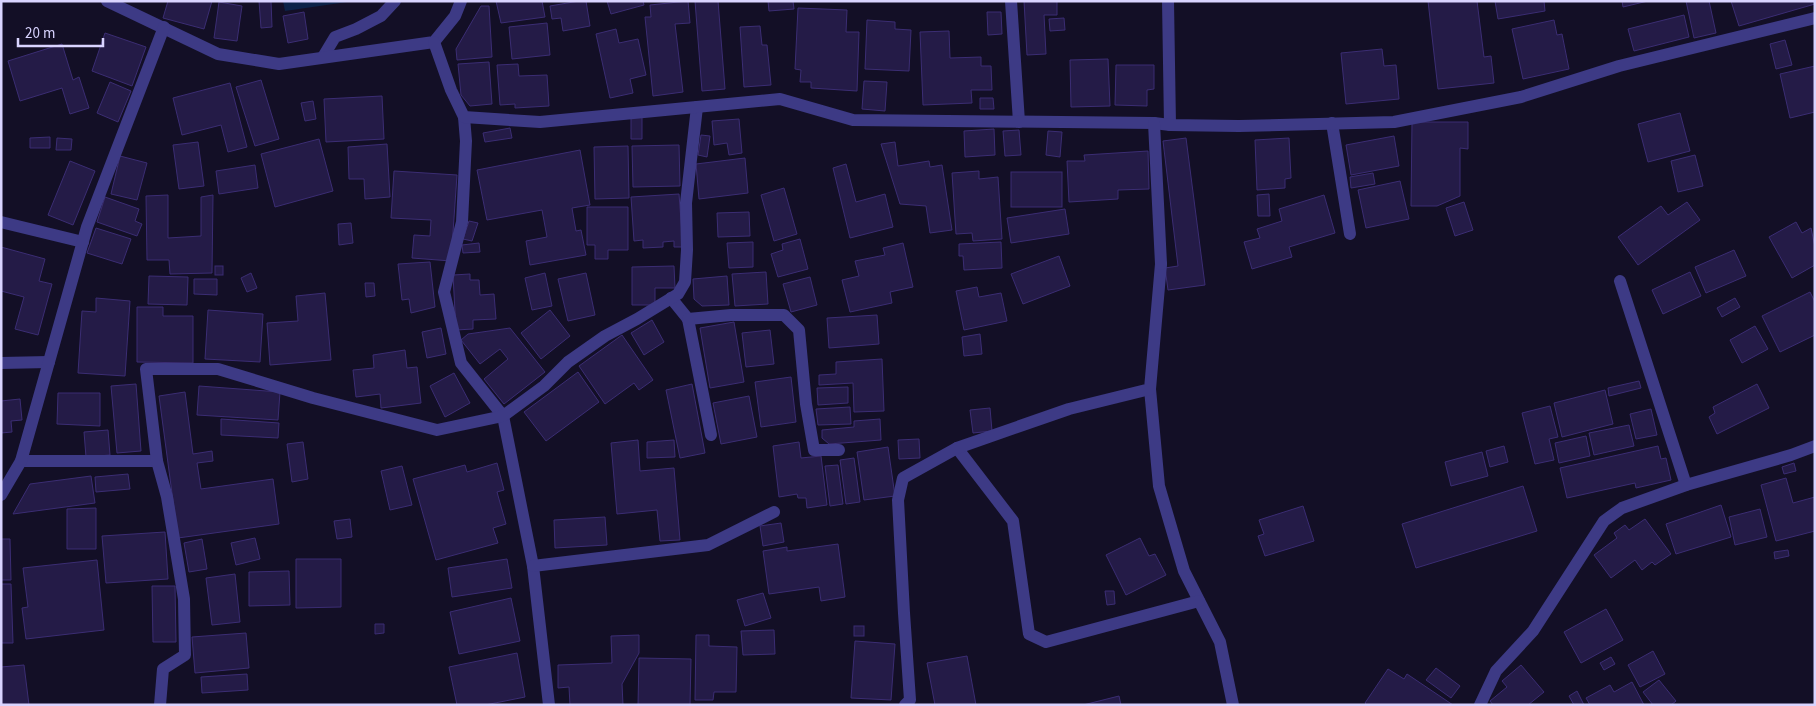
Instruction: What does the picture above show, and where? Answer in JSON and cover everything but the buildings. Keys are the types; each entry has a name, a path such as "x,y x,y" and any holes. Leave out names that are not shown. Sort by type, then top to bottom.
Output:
{"street":[{"path":"107,1 218,54 279,64 434,42 455,16 461,1"},
{"path":"324,57 335,37 381,16 395,1"},
{"path":"1011,1 1019,122"},
{"path":"1168,1 1170,125"},
{"path":"464,117 540,122 780,99 853,120 1154,123 1239,126 1394,122 1521,97 1619,66 1815,18"},
{"path":"1,495 21,461 87,227 164,28"},
{"path":"434,42 451,90 464,117 466,141 462,222 444,292 461,363 503,416 533,566 549,705"},
{"path":"160,705 163,669 186,655 184,599 167,497 157,462 146,369 218,369 313,398 437,430 503,416 544,386 568,362 598,341 678,294 685,282 687,250 686,204 697,107"},
{"path":"1154,123 1161,264 1150,389 1159,486 1184,571 1220,642 1233,705"},
{"path":"1332,123 1350,234"},
{"path":"1,222 83,242"},
{"path":"1620,280 1686,485"},
{"path":"671,298 688,319 711,435"},
{"path":"688,319 732,314 784,315 799,330 806,404 814,450 839,450"},
{"path":"1,363 49,362"},
{"path":"905,705 910,700 898,500 903,478 957,448 1069,409 1150,389"},
{"path":"1480,705 1496,671 1533,631 1604,521 1622,508 1686,485 1791,455 1815,446"},
{"path":"957,448 1013,522 1029,634 1046,642 1199,601"},
{"path":"21,461 157,462"},
{"path":"533,566 708,545 774,512"}],"water":[{"path":"283,1 354,1 285,11"}]}
